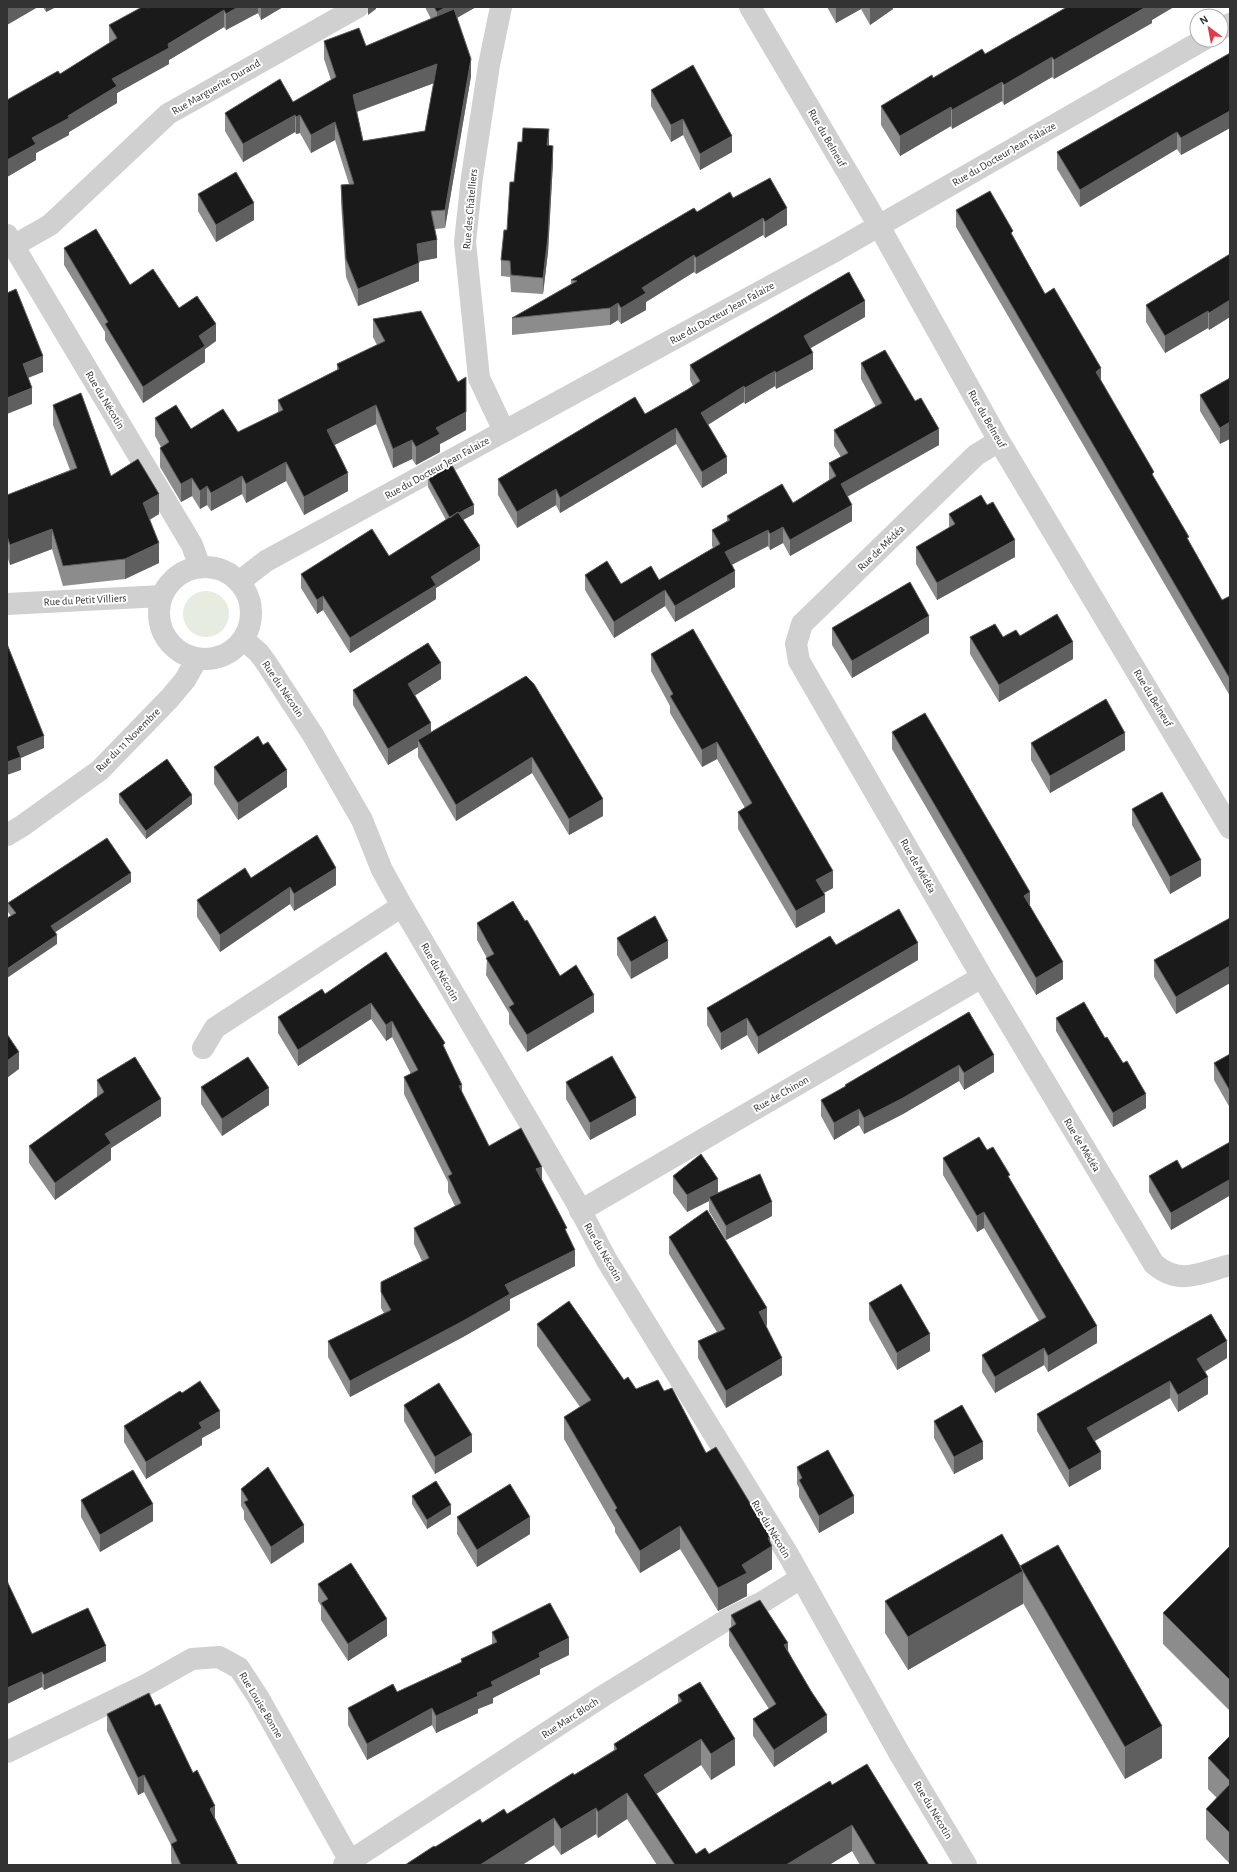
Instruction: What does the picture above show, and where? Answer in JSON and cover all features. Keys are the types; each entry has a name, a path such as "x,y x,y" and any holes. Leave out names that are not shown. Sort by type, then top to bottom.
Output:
{"street":[{"name":"Rue Marguerite Durand","path":"10,240 50,225 168,114 358,7"},
{"name":"Rue du Belneuf","path":"750,7 879,226 999,441 1230,828"},
{"name":"Rue des Châtelliers","path":"500,10 489,65 472,177 465,242 479,378 504,431"},
{"name":"Rue du Docteur Jean Falaize","path":"239,582 266,561 879,226 1189,48"},
{"name":"Rue du Nécotin","path":"10,240 192,545 200,568"},
{"name":"Rue de Médéa","path":"999,441 976,455 802,624 796,644 799,661 982,977 1154,1264 1164,1272 1176,1277 1195,1275 1230,1265"},
{"path":"215,568 228,573 239,582 247,592 251,604 251,616 249,628 243,639 234,649 223,656 210,659 197,658 184,654 173,646 165,636 160,623 159,609 162,596 169,585 177,577 188,570 215,568"},
{"name":"Rue du Petit Villiers","path":"7,604 162,596"},
{"name":"Rue du Nécotin","path":"243,639 259,653 313,735 362,820 382,870 402,906 580,1211 606,1259 801,1578 898,1751 966,1865"},
{"name":"Rue du 11 Novembre","path":"7,835 22,826 100,770 185,680 197,658"},
{"path":"203,1048 215,1028 402,906"},
{"name":"Rue de Chinon","path":"580,1211 982,977"},
{"name":"Rue Marc Bloch","path":"347,1863 603,1696 728,1619 761,1603 801,1578"},
{"name":"Rue Louise Bonne","path":"7,1752 144,1686 192,1659 219,1657 239,1668 258,1697 347,1863"}],"shaded area":[{"path":"206,591 219,595 225,601 229,614 225,627 219,633 206,637 193,633 187,627 183,614 187,601 193,595"}],"building":[{"path":"142,7 238,7 226,14 224,10 168,44 169,48 112,79 117,86 68,116 69,118 32,138 36,144 7,160 7,100 58,71 60,74 117,38 109,25"},
{"path":"434,7 446,7 437,12"},
{"path":"1067,7 1146,7 1054,60 1052,57 1004,85 1002,82 952,110 951,107 900,136 881,106 932,75 933,78 982,49 985,54"},
{"path":"454,9 471,59 445,210 431,211 437,240 417,244 419,263 358,289 346,259 341,185 354,184 335,122 311,135 300,115 296,117 295,115 243,144 225,113 280,79 293,102 336,77 324,41 359,28 366,46","holes":["437,64 425,131 363,141 353,95"]},
{"path":"1230,53 1230,111 1181,138 1177,132 1080,190 1057,152"},
{"path":"693,65 732,136 700,154 683,119 671,125 651,90"},
{"path":"523,128 549,129 547,145 553,146 548,236 543,278 511,275 510,261 501,260 504,230 507,230 510,182 514,182 518,142 522,142"},
{"path":"236,172 254,203 216,225 198,194"},
{"path":"770,178 787,208 765,222 763,218 696,258 694,255 642,288 646,293 621,308 618,303 610,308 512,318 577,281 571,280 694,208 697,212 730,192 733,198"},
{"path":"990,191 1013,231 1011,233 1045,294 1054,288 1101,368 1096,372 1154,472 1152,474 1189,537 1187,538 1222,600 1230,596 1230,679 956,210"},
{"path":"96,229 130,285 153,269 179,308 197,296 216,324 199,336 205,346 143,387 105,324 108,322 64,248"},
{"path":"1230,254 1230,300 1165,336 1146,305"},
{"path":"849,272 865,301 804,336 813,353 776,373 775,371 745,388 744,386 701,413 727,457 702,472 676,428 560,498 556,489 517,512 498,479 635,397 645,414 687,390 700,381 690,365"},
{"path":"16,289 43,356 23,364 32,388 7,398 7,293"},
{"path":"421,311 458,382 466,377 466,412 436,428 440,434 416,447 412,440 393,449 376,405 327,430 348,473 304,497 286,462 246,484 242,476 211,493 207,486 200,491 192,478 181,484 160,448 169,442 155,418 176,405 191,429 223,409 238,432 283,410 278,400 339,369 337,364 385,341 373,319"},
{"path":"885,350 915,401 921,398 939,429 841,484 852,505 790,540 783,527 770,534 768,530 725,552 735,571 675,606 665,590 614,622 585,575 607,561 621,584 651,566 659,580 720,544 712,530 730,520 727,516 782,484 793,503 836,476 829,463 848,453 834,430 882,403 861,363"},
{"path":"1230,378 1230,422 1220,428 1200,395"},
{"path":"81,393 111,476 138,459 159,494 143,503 159,543 125,559 63,566 52,529 10,545 7,536 7,495 77,468 53,405"},
{"path":"452,465 474,505 459,513 458,512 450,518 428,478"},
{"path":"981,495 987,505 993,502 1015,540 937,583 916,547 955,524 949,514"},
{"path":"458,512 480,546 431,577 436,585 350,638 323,596 317,600 301,574 372,529 389,556"},
{"path":"910,582 929,616 852,661 832,628"},
{"path":"1057,614 1073,642 999,685 970,637 995,624 1003,637 1016,630 1020,636"},
{"path":"693,629 833,871 816,880 825,895 796,911 738,812 752,803 717,742 702,750 670,696 673,694 651,654"},
{"path":"428,643 441,663 408,684 431,723 388,749 353,690"},
{"path":"7,644 44,736 17,747 21,757 7,762"},
{"path":"526,676 534,684 603,799 569,819 532,757 456,805 418,740"},
{"path":"1106,699 1125,733 1050,776 1031,743"},
{"path":"925,713 1030,892 1024,896 1063,962 1036,978 892,732"},
{"path":"258,736 263,745 268,742 287,770 238,803 214,767"},
{"path":"167,759 192,795 146,831 119,794"},
{"path":"1162,792 1201,860 1170,877 1132,809"},
{"path":"317,835 336,868 294,894 290,887 220,935 197,900 245,868 251,878"},
{"path":"107,838 131,873 51,926 57,935 7,969 7,918 16,913 8,903"},
{"path":"513,901 525,921 527,920 560,976 576,965 594,995 527,1035 509,1007 514,1004 486,958 494,954 477,923"},
{"path":"899,909 918,943 758,1037 747,1018 721,1033 707,1008 830,936 836,945"},
{"path":"655,916 668,941 631,962 617,938"},
{"path":"1230,918 1230,966 1176,997 1154,960"},
{"path":"386,952 445,1043 443,1045 462,1085 459,1086 489,1146 521,1128 542,1167 536,1169 567,1228 565,1229 575,1250 505,1285 510,1294 463,1321 350,1381 328,1341 391,1310 381,1292 381,1282 429,1258 414,1228 461,1203 448,1176 452,1174 404,1077 418,1070 392,1021 386,1025 371,1003 298,1050 278,1017 322,989 325,994"},
{"path":"1084,1002 1105,1038 1107,1037 1123,1063 1127,1061 1146,1094 1113,1113 1056,1018"},
{"path":"969,1012 994,1055 964,1073 959,1065 903,1098 864,1118 859,1109 834,1123 821,1100"},
{"path":"7,1034 19,1052 7,1061"},
{"path":"1230,1054 1230,1091 1214,1063"},
{"path":"612,1056 636,1098 590,1123 566,1082"},
{"path":"135,1057 161,1099 105,1134 111,1143 55,1183 29,1146 104,1092 97,1080"},
{"path":"248,1057 269,1088 222,1119 201,1087"},
{"path":"979,1137 987,1150 993,1147 1010,1175 1008,1176 1097,1326 1048,1356 1044,1348 995,1377 982,1355 1046,1317 984,1212 977,1216 943,1158"},
{"path":"1230,1142 1230,1181 1229,1180 1171,1213 1149,1176 1177,1160 1182,1169"},
{"path":"701,1154 718,1179 687,1195 673,1176"},
{"path":"760,1174 772,1202 726,1226 709,1197"},
{"path":"707,1210 767,1308 759,1312 782,1358 726,1391 698,1341 725,1329 669,1237"},
{"path":"901,1284 930,1334 897,1353 869,1303"},
{"path":"569,1301 624,1380 628,1377 636,1389 658,1380 664,1391 672,1388 706,1453 716,1447 770,1536 768,1538 772,1546 742,1565 747,1573 718,1588 680,1526 640,1551 615,1510 617,1508 564,1417 591,1400 537,1324"},
{"path":"1211,1314 1227,1341 1197,1359 1208,1377 1178,1395 1170,1381 1087,1428 1101,1452 1069,1470 1037,1414"},
{"path":"200,1381 220,1411 199,1423 202,1428 146,1462 124,1426 180,1391 182,1393"},
{"path":"439,1383 472,1435 435,1457 404,1405"},
{"path":"962,1405 983,1442 954,1457 934,1421"},
{"path":"828,1450 854,1496 819,1516 799,1480 802,1478 797,1467"},
{"path":"268,1467 304,1525 271,1547 244,1502 248,1500 241,1489"},
{"path":"133,1470 153,1504 100,1535 81,1500"},
{"path":"436,1481 451,1505 427,1520 412,1496"},
{"path":"510,1484 530,1517 477,1550 457,1517"},
{"path":"1002,1534 1023,1571 908,1637 885,1601"},
{"path":"1058,1545 1162,1726 1125,1747 1020,1566"},
{"path":"1230,1546 1230,1680 1163,1613"},
{"path":"351,1563 387,1619 348,1644 321,1603 328,1599 318,1584"},
{"path":"7,1581 32,1634 88,1608 106,1646 44,1675 42,1672 7,1688"},
{"path":"760,1600 788,1643 784,1645 827,1715 774,1750 753,1719 776,1704 729,1629 736,1624 731,1615"},
{"path":"550,1603 569,1638 539,1653 540,1657 491,1682 493,1686 477,1693 478,1696 436,1716 432,1708 367,1744 348,1708 393,1684 397,1692 462,1662 461,1659 497,1642 492,1632"},
{"path":"700,1682 735,1739 711,1754 701,1739 644,1775 696,1854 705,1848 709,1854 830,1781 832,1785 867,1764 929,1865 876,1865 852,1825 786,1865 675,1865 627,1793 598,1812 596,1808 561,1829 554,1818 480,1865 405,1865 480,1819 482,1823 504,1809 507,1814 573,1773 574,1775 617,1749 614,1744 682,1701 678,1695"},
{"path":"149,1693 155,1706 160,1704 193,1773 197,1770 215,1806 210,1809 238,1865 181,1865 171,1844 177,1841 144,1775 138,1778 107,1714"},
{"path":"1230,1736 1230,1781 1208,1758"},
{"path":"1230,1784 1230,1833 1206,1809"}]}
